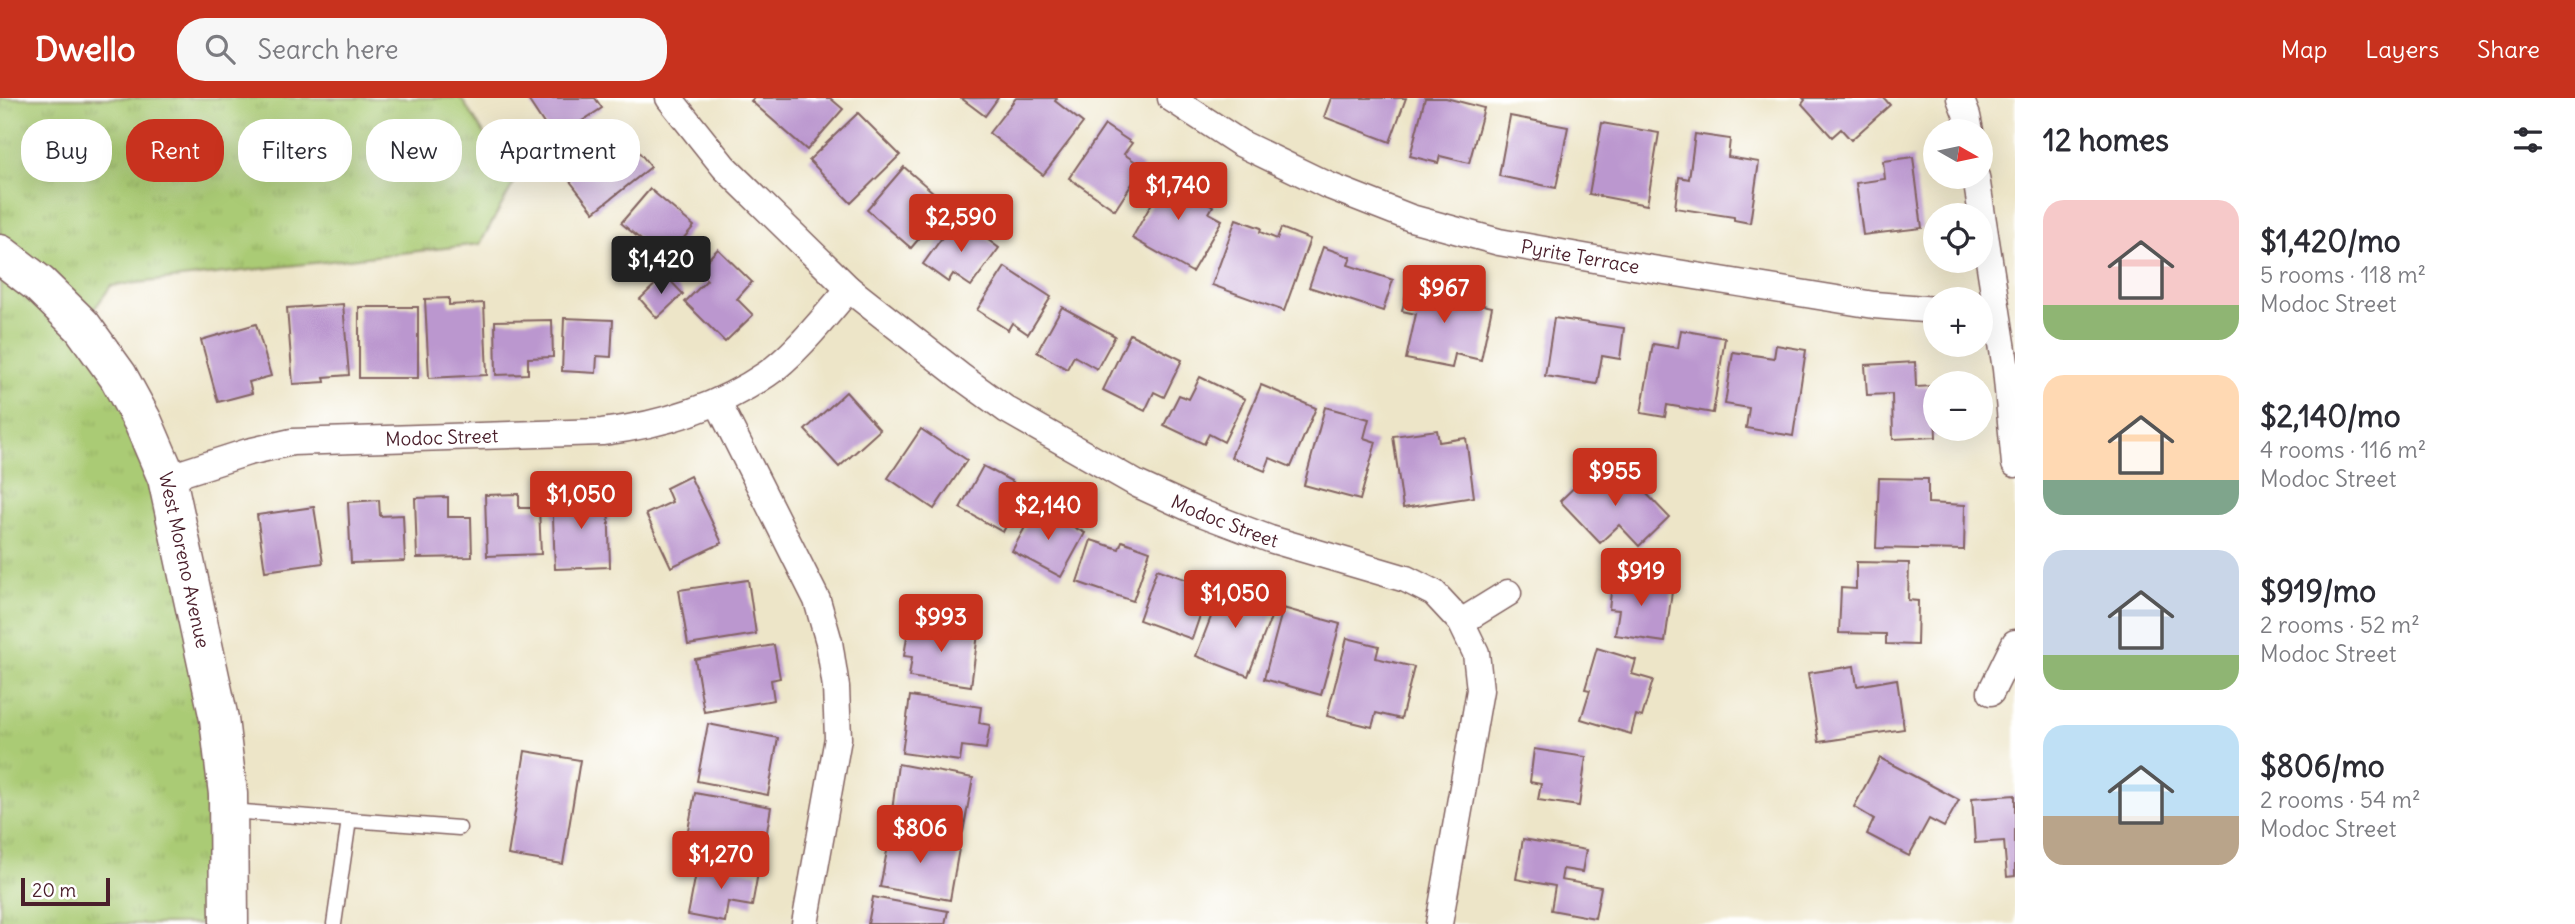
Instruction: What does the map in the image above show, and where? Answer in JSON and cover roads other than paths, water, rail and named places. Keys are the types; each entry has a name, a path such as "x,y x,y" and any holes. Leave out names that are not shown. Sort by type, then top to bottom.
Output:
{"street":[{"name":"Modoc Street","path":"669,98 724,167 849,289 1007,410 1137,484 1196,511 1270,539 1406,579 1434,593 1461,622 1476,653 1480,690 1439,924"},
{"name":"Pyrite Terrace","path":"1171,98 1240,143 1327,185 1411,218 1499,242 1634,266 1874,305 1923,309"},
{"path":"1960,98 1968,119"},
{"path":"1977,189 1986,287"},
{"name":"West Moreno Avenue","path":"0,254 38,284 82,326 118,376 143,422 167,478 219,719 228,811 229,924"},
{"name":"Modoc Street","path":"167,478 248,452 292,442 603,432 643,427 718,403 769,373 814,329 849,289"},
{"path":"1993,324 2006,369 2015,464"},
{"path":"718,403 817,600 831,653 836,687 838,738 805,924"},
{"path":"1461,622 1508,593"},
{"path":"1991,692 2015,643"}],"lane":[{"path":"228,811 459,828"},
{"path":"334,924 349,820"}]}
